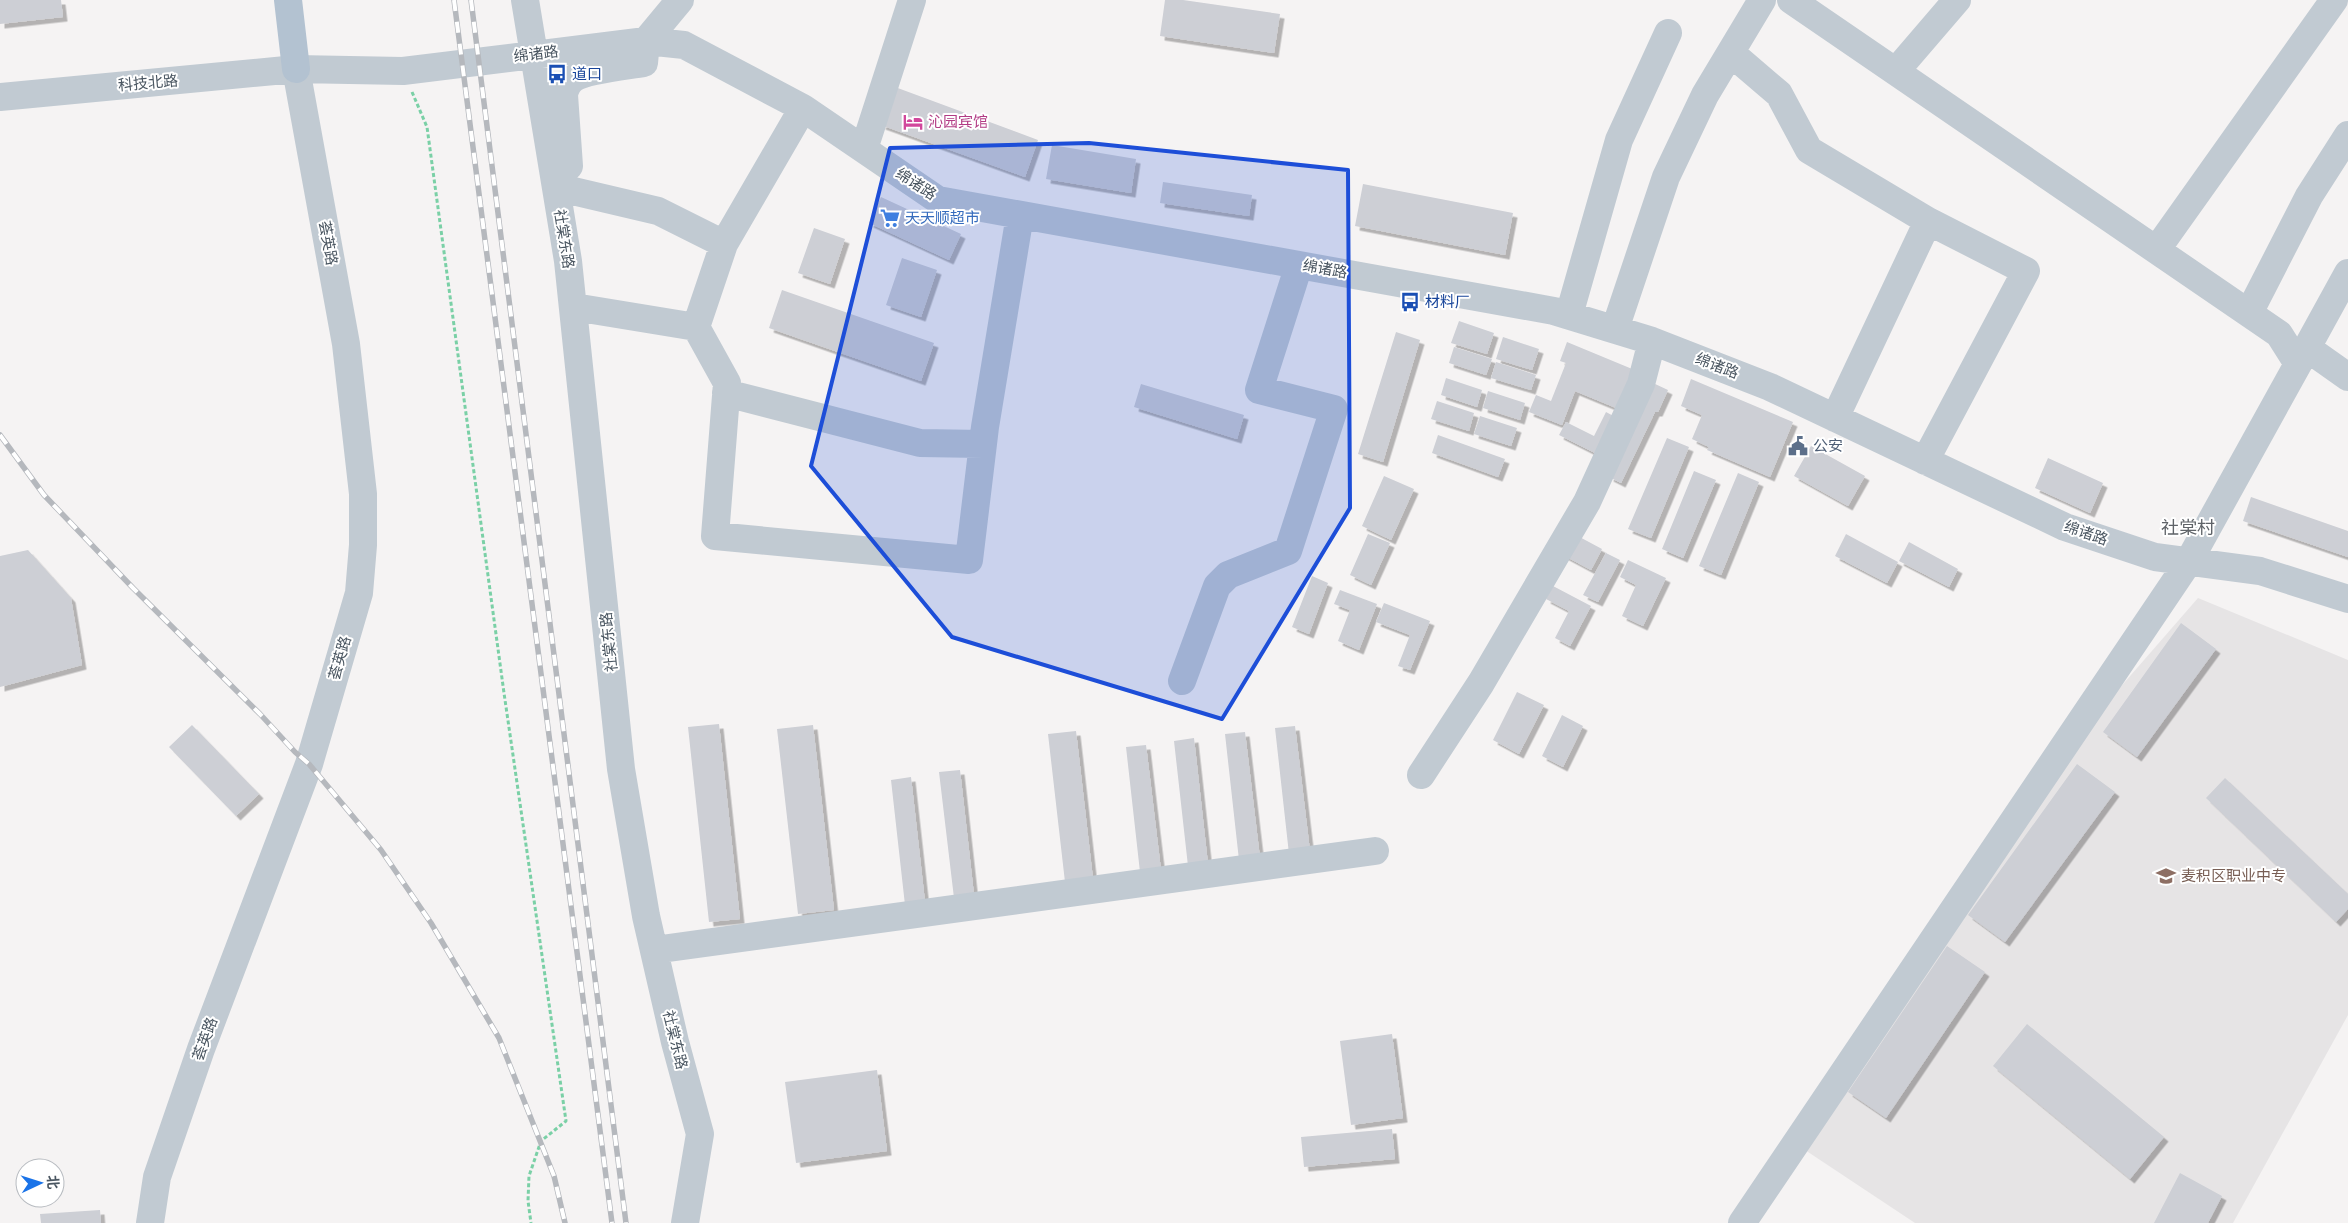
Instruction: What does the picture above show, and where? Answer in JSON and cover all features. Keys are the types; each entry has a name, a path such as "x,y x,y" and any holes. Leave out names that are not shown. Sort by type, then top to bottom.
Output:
{"main road":[{"path":"288,0 296,69"}],"street":[{"name":"社棠东路","path":"525,0 534,54 563,188 621,769 654,950 675,1042 700,1134 685,1223"},
{"path":"680,0 646,41 644,62 581,75 570,81 566,87 564,94 563,188 658,211 724,244"},
{"path":"864,149 912,0"},
{"path":"1615,329 1666,178 1705,94 1762,0"},
{"path":"1791,0 2249,313 2279,334 2302,356 2348,377"},
{"path":"1896,70 1956,0"},
{"path":"2157,249 2334,0"},
{"path":"1569,316 1619,140 1668,33"},
{"name":"绵诸路","path":"296,69 403,71 646,41 684,45 803,108 938,200 1554,311 1652,341 1770,387 2065,527 2155,557 2260,571 2348,600"},
{"path":"1731,53 1780,94 1808,150 1928,221 2026,271 1925,461"},
{"name":"科技北路","path":"0,97 296,69"},
{"name":"荟英路","path":"150,1223 157,1177 204,1040 308,764 359,593 363,545 363,494 346,344 296,69"},
{"path":"803,108 724,244 696,327 727,383 715,536 970,560 983,444 1020,215"},
{"path":"2249,313 2308,196 2348,135"},
{"path":"1835,418 1928,221"},
{"path":"1182,681 1217,586 1228,575 1288,551 1334,409 1259,390 1299,265"},
{"path":"1742,1223 2189,561 2348,273"},
{"path":"574,307 696,327"},
{"path":"1421,775 1481,683 1587,502 1641,384 1652,341"},
{"path":"726,393 920,443 983,444"},
{"path":"654,950 1375,851"}],"path":[{"path":"403,71 428,127 504,693 566,1121 541,1141 529,1176 528,1201 531,1223"}],"highlighted area":[{"path":"1089,143 1348,170 1350,508 1222,719 952,637 811,466 890,148"}],"shaded area":[{"name":"麦积区职业中专","path":"2198,598 2348,660 2348,1015 2233,1223 1915,1223 1802,1148 2077,737"}],"building":[{"path":"0,0 61,0 63,17 0,24"},
{"path":"1165,0 1183,0 1280,14 1274,53 1160,36"},
{"path":"895,87 1038,140 1025,177 881,125"},
{"path":"1052,145 1136,159 1131,193 1046,179"},
{"path":"1163,182 1252,195 1249,216 1160,203"},
{"path":"1363,184 1513,213 1505,255 1355,226"},
{"path":"881,197 961,234 949,260 869,223"},
{"path":"814,228 845,239 830,284 798,273"},
{"path":"902,258 937,270 921,317 886,305"},
{"path":"782,290 934,343 921,381 769,328"},
{"path":"1459,321 1494,333 1487,354 1451,343"},
{"path":"1396,332 1420,340 1383,462 1358,454"},
{"path":"1503,337 1539,349 1532,370 1496,359"},
{"path":"1567,342 1637,371 1621,410 1575,391 1562,425 1529,412 1536,395 1551,401 1566,363 1560,361"},
{"path":"1454,347 1492,359 1486,375 1449,363"},
{"path":"1496,362 1536,375 1531,390 1491,378"},
{"path":"1446,378 1482,390 1477,407 1441,395"},
{"path":"1691,379 1793,422 1770,477 1707,450 1709,447 1692,439 1702,415 1681,406"},
{"path":"1653,383 1668,390 1658,412 1655,412 1621,483 1609,477"},
{"path":"1141,384 1244,415 1237,439 1134,407"},
{"path":"1488,391 1525,403 1520,420 1483,408"},
{"path":"1437,401 1474,413 1469,431 1431,419"},
{"path":"1606,412 1619,419 1601,456 1559,435 1566,422 1594,436"},
{"path":"1480,416 1517,428 1511,446 1474,434"},
{"path":"1438,435 1505,459 1498,477 1432,453"},
{"path":"1667,438 1689,447 1651,538 1628,529"},
{"path":"1811,446 1865,476 1848,506 1794,476"},
{"path":"2048,458 2103,483 2090,513 2035,488"},
{"path":"1694,471 1716,480 1683,558 1662,549"},
{"path":"1738,473 1759,482 1721,575 1699,566"},
{"path":"1384,476 1414,489 1391,540 1362,526"},
{"path":"2251,497 2348,531 2348,557 2243,521"},
{"path":"1368,534 1390,543 1371,585 1350,575"},
{"path":"1574,534 1602,549 1591,570 1563,555"},
{"path":"1846,534 1898,562 1887,583 1835,556"},
{"path":"1909,542 1958,569 1949,587 1899,561"},
{"path":"28,550 71,598 82,665 0,687 0,556"},
{"path":"1606,553 1620,560 1598,602 1583,595"},
{"path":"1628,560 1666,578 1643,626 1622,616 1636,585 1620,577"},
{"path":"1312,576 1328,583 1309,634 1292,627"},
{"path":"1553,586 1591,606 1570,646 1555,638 1569,611 1546,599"},
{"path":"1340,590 1377,604 1359,650 1338,641 1350,610 1334,604"},
{"path":"1384,603 1430,621 1410,670 1398,666 1410,635 1376,622"},
{"path":"2181,623 2216,649 2137,757 2103,732"},
{"path":"1517,692 1544,705 1519,754 1493,740"},
{"path":"1562,715 1583,726 1563,767 1542,756"},
{"path":"719,724 740,919 709,922 688,727"},
{"path":"192,725 259,794 236,816 169,747"},
{"path":"813,725 834,910 798,914 777,729"},
{"path":"1295,726 1310,851 1289,854 1275,728"},
{"path":"1076,731 1093,879 1065,882 1048,734"},
{"path":"1245,732 1260,858 1239,860 1225,734"},
{"path":"1194,738 1208,864 1188,866 1174,741"},
{"path":"1146,745 1161,870 1140,872 1126,747"},
{"path":"2077,764 2115,792 2005,942 1968,915"},
{"path":"960,770 974,895 954,898 939,772"},
{"path":"911,777 925,902 905,905 891,780"},
{"path":"2225,778 2348,894 2348,909 2336,922 2206,798"},
{"path":"1947,946 1985,972 1886,1118 1848,1092"},
{"path":"2027,1024 2164,1137 2130,1179 1993,1066"},
{"path":"1392,1034 1403,1118 1351,1125 1340,1041"},
{"path":"877,1070 887,1151 796,1163 785,1082"},
{"path":"1392,1129 1395,1159 1304,1167 1301,1137"},
{"path":"2180,1173 2222,1196 2208,1223 2154,1223"},
{"path":"100,1210 101,1223 41,1223 40,1214"}],"railway":[{"path":"454,0 612,1223"},
{"path":"471,0 626,1223"},
{"path":"0,435 44,495 133,588 309,764 381,850 431,923 499,1038 554,1176 565,1223"}],"place":[{"name":"道口","path":"557,74"},
{"name":"沁园宾馆","path":"913,122"},
{"name":"天天顺超市","path":"890,218"},
{"name":"材料厂","path":"1410,302"},
{"name":"公安","path":"1798,446"},
{"name":"麦积区职业中专","path":"2166,876"}],"district":[{"name":"社棠村","path":"2188,528"}]}
